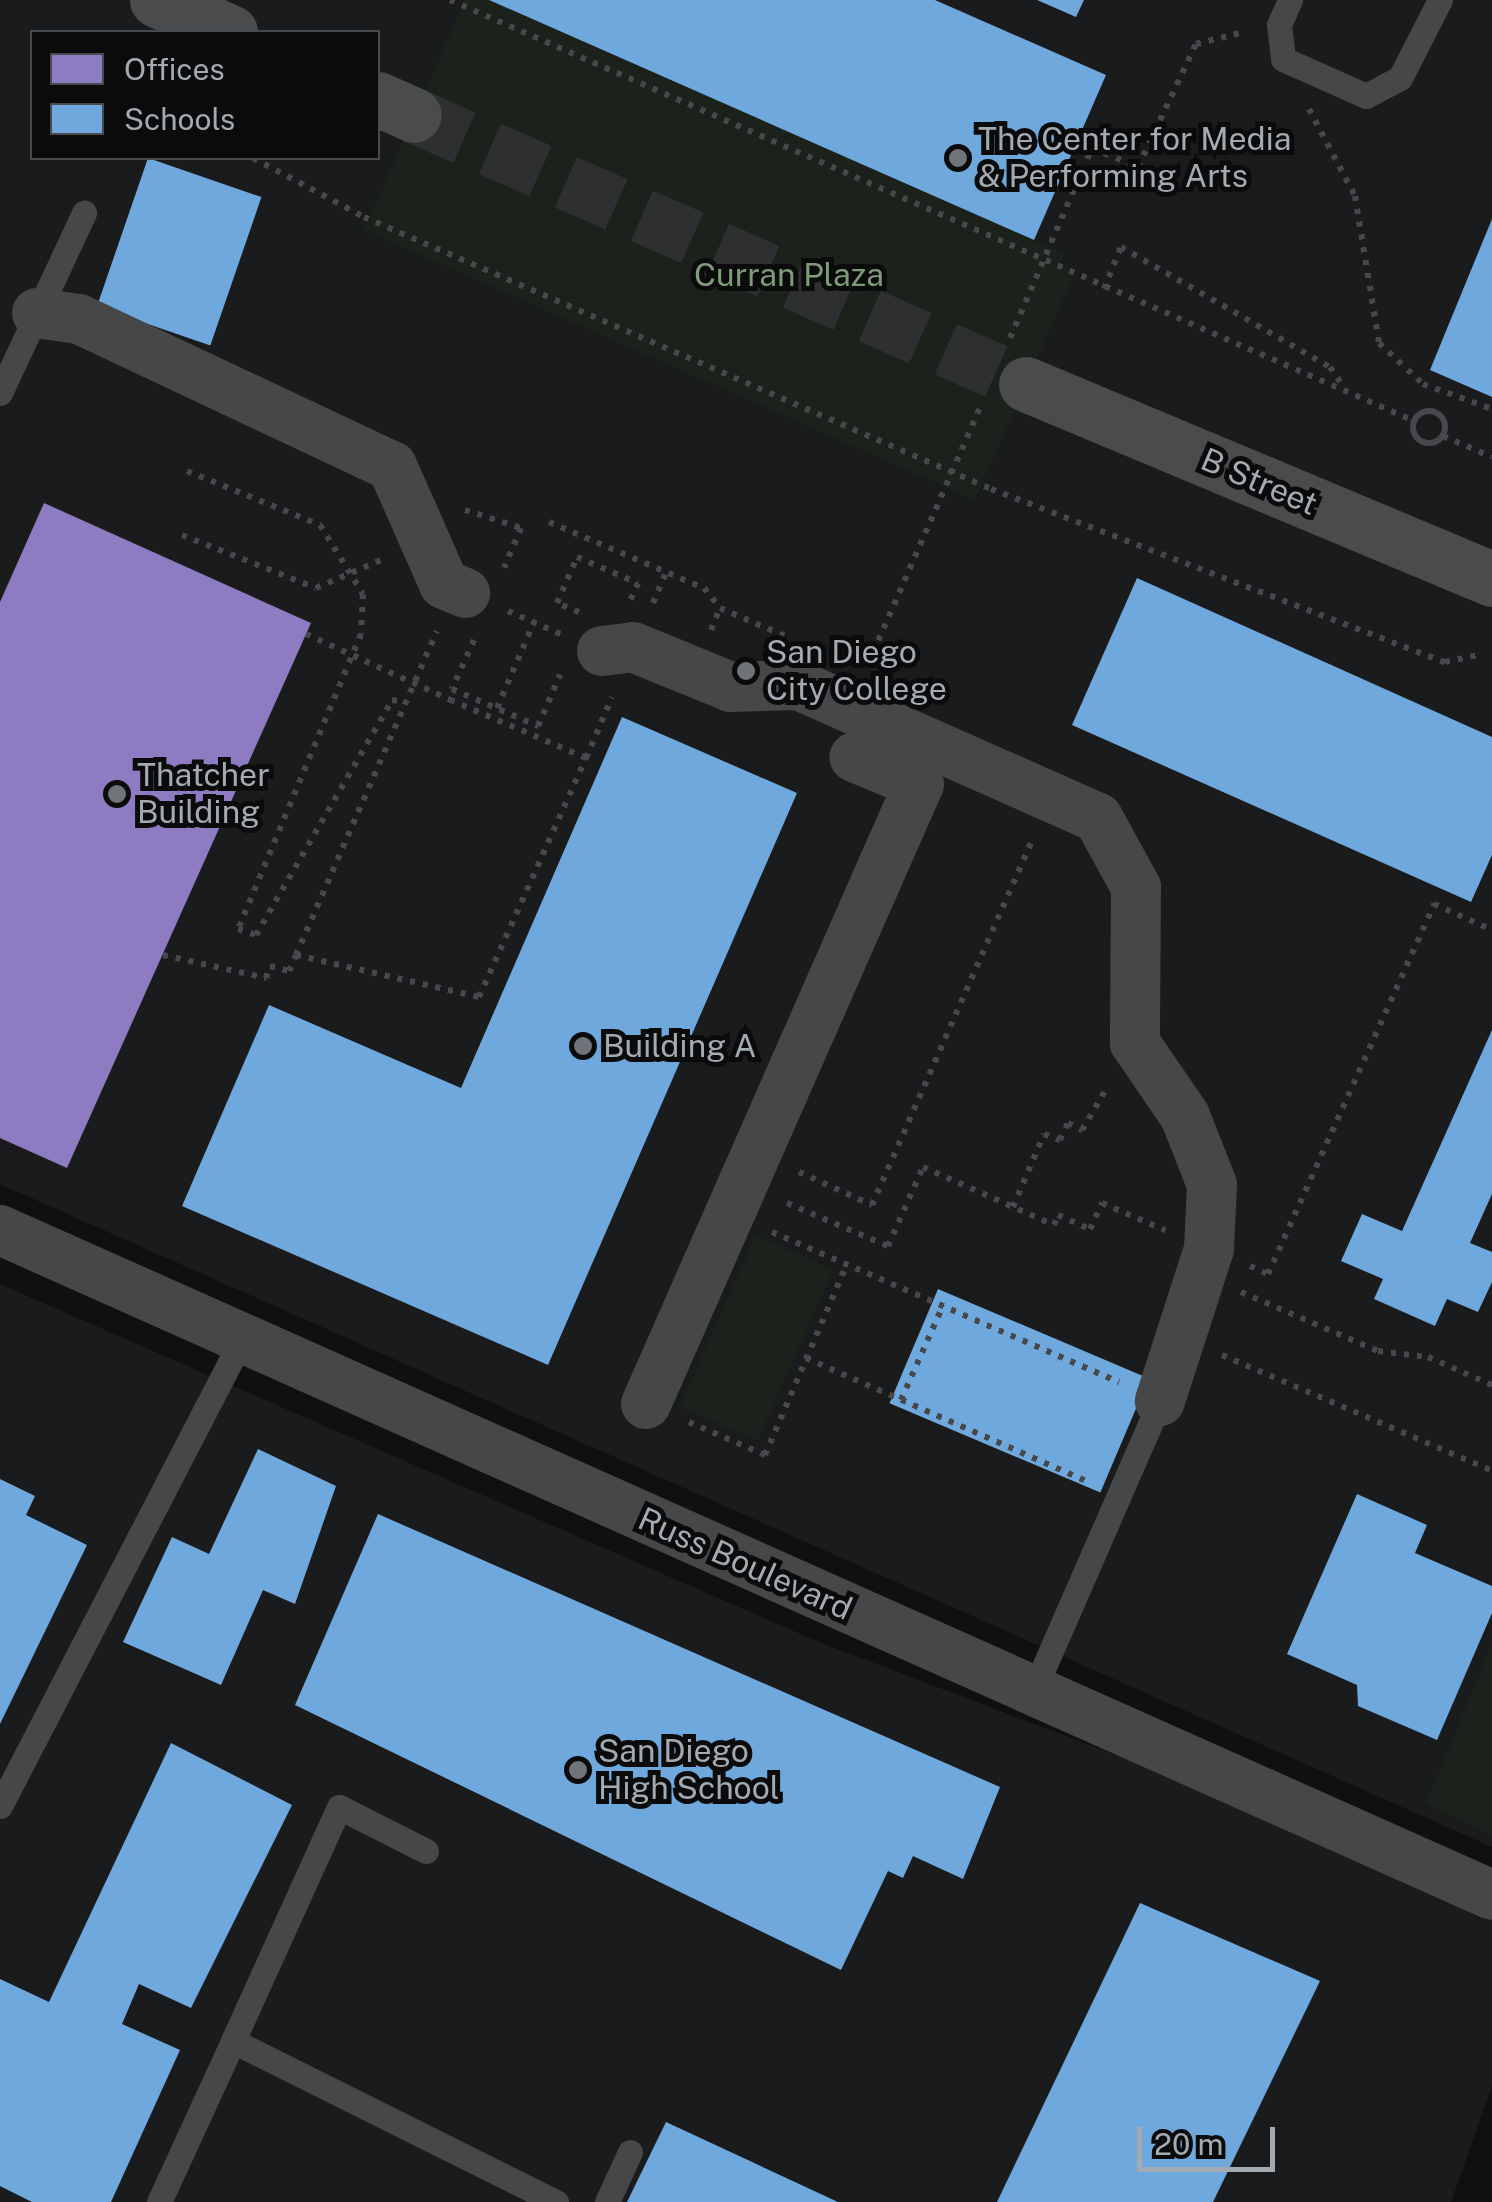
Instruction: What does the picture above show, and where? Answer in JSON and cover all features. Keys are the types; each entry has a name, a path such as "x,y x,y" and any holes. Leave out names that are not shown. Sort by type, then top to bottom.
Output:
{"main road":[{"path":"157,0 225,30"},
{"name":"B Street","path":"1006,373 1492,579"}],"street":[{"path":"37,313 79,319 392,466 424,541 475,597"},
{"path":"590,646 633,647 732,688 798,685 1098,818 1136,886 1134,1042 1203,1150 1209,1249 1146,1395"},
{"path":"646,1404 754,1188 919,784 854,757"},
{"name":"Russ Boulevard","path":"0,1230 241,1341 1492,1895"}],"lane":[{"path":"1290,0 1280,24 1283,59 1366,96 1400,78 1440,0"},
{"path":"0,393 84,212"},
{"path":"0,1806 241,1341"},
{"path":"1033,1692 1146,1395"},
{"path":"159,2202 339,1808 426,1851"},
{"path":"232,2041 556,2202"},
{"path":"607,2202 630,2152"}],"path":[{"path":"450,0 1322,383 1340,383 1414,421 1419,440 1443,436 1492,458"},
{"path":"874,652 951,473 1006,373 1042,262 1092,148 1138,167 1196,44 1225,37"},
{"path":"1308,108 1355,196 1379,344 1406,374 1492,409"},
{"path":"257,160 364,217 951,473 1445,662 1482,654"},
{"path":"1104,289 1121,247 1330,367 1340,383"},
{"path":"1414,421 1435,412 1443,436"},
{"path":"187,470 320,525 356,571 361,634 238,928 256,935 392,700 406,702"},
{"path":"162,955 266,978 270,966 289,971 406,702 521,528 467,505 456,529 316,588 182,535"},
{"path":"550,522 704,588 720,608 793,639"},
{"path":"475,597 452,689 538,726 590,646 638,583 577,556 557,603 586,615 590,646"},
{"path":"510,612 550,629"},
{"path":"497,708 534,622"},
{"path":"296,955 479,997 586,758 306,634"},
{"path":"754,1188 872,1205 1039,824"},
{"path":"754,1188 888,1246 923,1167 1013,1206 1090,1229 1102,1203 1268,1274 1434,904 1492,930"},
{"path":"1013,1206 1044,1134 1060,1140 1068,1123 1082,1130 1134,1042"},
{"path":"754,1188 847,1264 1146,1395"},
{"path":"646,1404 764,1455 810,1360 847,1264"},
{"path":"1261,1300 1378,1351 1428,1357 1492,1384"},
{"path":"901,1400 942,1305"},
{"path":"810,1360 1092,1483 1099,1467"},
{"path":"1237,1362 1492,1471"}],"shaded area":[{"name":"San Diego City College","path":"0,0 1492,0 1492,1847 0,1184"},
{"name":"San Diego High School","path":"0,1284 819,1642 1492,1898 1492,2086 1451,2202 0,2202"}],"green space":[{"name":"Curran Plaza","path":"465,0 489,0 1065,254 1060,265 1075,272 975,500 364,230"},
{"path":"756,1235 834,1270 757,1441 680,1407"},
{"path":"1492,1644 1492,1835 1426,1804"}],"building: Offices":[{"name":"Thatcher Building","path":"44,503 311,623 67,1168 0,1138 0,602"}],"building: Schools":[{"name":"The Center for Media & Performing Arts","path":"489,0 935,0 1106,75 1034,240"},
{"path":"1037,0 1084,0 1076,17"},
{"path":"147,160 261,197 210,346 97,306"},
{"path":"1492,219 1492,397 1430,370"},
{"path":"1137,578 1492,737 1492,855 1471,902 1072,725"},
{"name":"Building A","path":"622,717 797,793 548,1365 182,1206 269,1005 461,1088"},
{"path":"1492,1030 1492,1194 1470,1243 1492,1252 1492,1282 1478,1312 1447,1299 1435,1326 1374,1299 1383,1279 1341,1261 1362,1214 1402,1231"},
{"path":"938,1289 1149,1378 1100,1493 890,1403"},
{"path":"258,1449 336,1486 295,1604 263,1590 221,1685 123,1642 172,1537 209,1554"},
{"path":"0,1479 35,1496 26,1515 87,1545 0,1724"},
{"path":"1357,1494 1427,1525 1415,1553 1492,1586 1492,1613 1437,1740 1358,1706 1357,1685 1287,1654"},
{"path":"378,1514 1000,1787 963,1879 913,1856 903,1878 888,1871 841,1970 295,1705"},
{"path":"171,1743 292,1805 191,2008 139,1984 122,2024 180,2050 111,2202 32,2202 0,2186 0,1979 49,2002"},
{"path":"1140,1903 1320,1981 1213,2202 997,2202"},
{"path":"666,2122 838,2202 627,2202"}],"tunnel":[{"path":"414,115 1026,384"}],"place":[{"name":"The Center for Media & Performing Arts","path":"958,158"},
{"name":"San Diego City College","path":"746,671"},
{"name":"Thatcher Building","path":"117,794"},
{"name":"Building A","path":"583,1046"},
{"name":"San Diego High School","path":"578,1770"}]}
